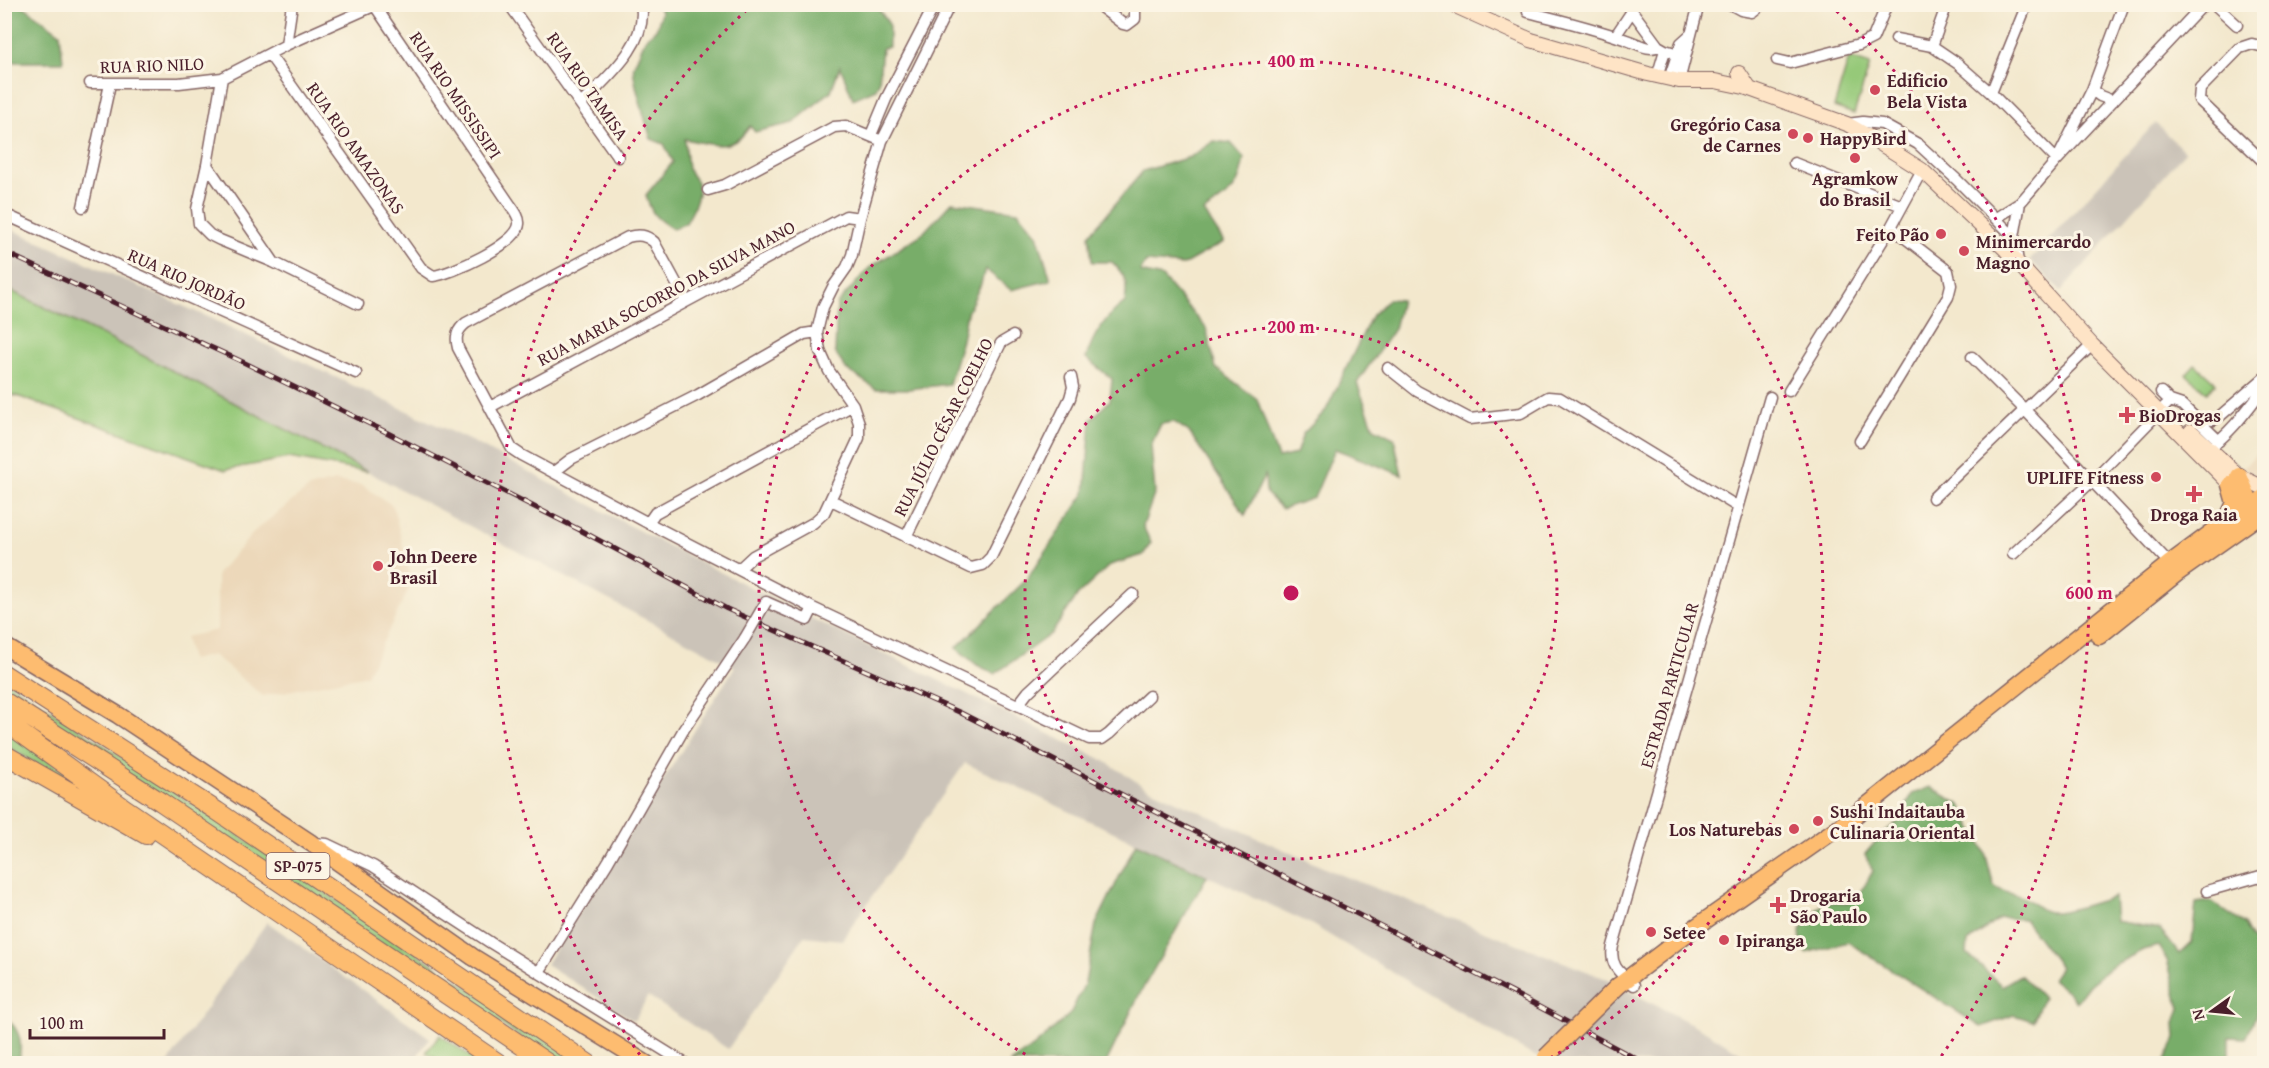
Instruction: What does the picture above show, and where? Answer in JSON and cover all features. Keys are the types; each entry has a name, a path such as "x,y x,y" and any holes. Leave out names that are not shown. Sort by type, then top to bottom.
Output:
{"highway":[{"name":"SP-075","path":"4,674 217,811 589,1064"},
{"name":"SP-075","path":"4,700 161,802 549,1064"},
{"path":"4,721 126,809 261,902 402,994 500,1064"},
{"path":"4,754 261,902"}],"main road":[{"path":"1451,4 1531,40 1668,79 1715,81 1749,88 1846,124 1873,139 1922,170 2018,262 2092,345 2144,397 2164,407 2214,445 2235,480 2259,509"},
{"path":"1715,81 1733,71 1749,88"},
{"path":"2164,407 2200,451 2206,452 2214,445"},
{"path":"2193,445 2235,480 2265,488"},
{"path":"2226,522 2235,503 2235,480"},
{"path":"1547,1062 1626,985 1856,826 2174,568 2226,522 2259,509"},
{"path":"2174,568 2259,509"},
{"path":"4,646 118,715 311,843 473,957 647,1064"}],"street":[{"path":"286,45 292,4"},
{"name":"RUA RIO TAMISA","path":"509,4 618,157"},
{"path":"581,104 634,44 641,28 641,4"},
{"path":"871,135 886,99 935,4"},
{"path":"739,569 753,556 818,519 831,500 860,433 852,405 820,351 817,332 823,307 850,261 882,141 950,4"},
{"path":"1102,8 1127,25 1135,20 1135,4"},
{"path":"1730,4 1741,10 1752,12 1762,4"},
{"path":"1777,60 1790,63 1859,45 1873,38 1887,4"},
{"path":"1932,46 1947,4"},
{"path":"1991,93 2027,4"},
{"path":"2057,160 2092,90 2124,4"},
{"path":"1996,218 2020,203 2057,160 2204,4"},
{"path":"2214,4 2237,25"},
{"name":"RUA RIO NILO","path":"90,83 179,83 222,78 286,45 376,5"},
{"name":"RUA RIO MISSISSIPI","path":"376,5 510,203 520,222 519,228 509,240 443,275 427,274 415,261"},
{"path":"1668,79 1691,34 1699,6"},
{"path":"1616,35 1630,8 1661,48 1668,79"},
{"path":"1528,12 1681,55"},
{"path":"1896,39 1932,46 1957,63 1991,93 2057,160"},
{"path":"2264,47 2252,44 2240,48 2200,89 2199,100 2265,162"},
{"name":"RUA RIO AMAZONAS","path":"269,54 415,261"},
{"path":"222,78 197,209 199,224 210,235 273,262 358,304"},
{"path":"83,207 110,84"},
{"path":"2092,90 2113,101"},
{"path":"1846,124 1863,122 1882,124 1918,144 2014,237"},
{"path":"1873,139 1882,124"},
{"path":"708,190 725,185 834,127 846,126 882,141"},
{"path":"1794,163 1902,206"},
{"path":"207,165 273,262"},
{"path":"1789,391 1891,227 1922,170"},
{"path":"2018,262 2014,237 2020,203"},
{"name":"RUA RIO JORDÃO","path":"4,214 356,373"},
{"name":"RUA MARIA SOCORRO DA SILVA MANO","path":"490,407 846,216 860,218"},
{"path":"1860,441 1948,297 1951,285 1948,271 1891,227"},
{"path":"686,302 654,242 642,235 628,237 466,323 457,334 458,348 512,449 648,523 813,608 1089,739 1102,739 1109,734 1149,696"},
{"path":"554,472 571,459 698,395 804,334 817,332"},
{"name":"RUA JÚLIO CÉSAR COELHO","path":"906,537 1000,343 1013,336"},
{"path":"1933,498 2092,345"},
{"path":"1972,357 2174,568"},
{"path":"1388,368 1417,391 1470,420 1521,413 1548,397 1560,398 1738,507"},
{"path":"831,500 971,568 983,565 992,557 1070,398 1073,387 1071,377"},
{"path":"2196,418 2213,420 2220,416 2265,378"},
{"path":"2013,554 2092,481 2164,407 2182,405 2196,418 2214,445 2242,418 2265,388"},
{"path":"2161,392 2164,407"},
{"name":"ESTRADA PARTICULAR","path":"1626,985 1612,962 1613,946 1770,397"},
{"path":"648,523 655,513 852,405"},
{"path":"1018,705 1028,692 1134,594"},
{"path":"538,972 608,862 684,729 745,638 766,602 807,620 813,608"},
{"path":"311,843 327,844 373,866 686,1064"},
{"path":"2207,891 2265,875"}],"shaded area":[{"path":"2155,123 2185,152 2061,291 2030,260"},
{"path":"4,226 212,319 477,444 651,537 819,622 1103,760 1145,787 1329,870 1604,978 1707,1032 1757,1063 1550,1063 1530,1054 1309,923 965,763 842,940 804,936 728,1049 648,996 634,1021 546,964 735,667 368,472 132,350 5,288"},
{"path":"2264,445 2264,482 2243,468"},
{"path":"335,481 362,485 393,506 412,582 367,675 263,696 213,655 191,660 185,637 217,630 217,574 257,529 309,488"},
{"path":"267,922 430,1038 412,1063 168,1063"}],"green space":[{"path":"4,5 22,5 60,33 63,62 5,62"},
{"path":"656,5 876,5 889,24 889,47 882,48 879,82 876,89 853,99 840,66 831,91 793,123 755,132 750,126 736,141 729,144 721,145 685,139 688,169 697,182 698,195 686,223 673,229 655,215 646,195 673,162 664,144 651,139 633,70 645,39 658,25 661,11"},
{"path":"1849,58 1870,65 1854,114 1834,107"},
{"path":"1214,141 1231,143 1244,158 1236,185 1204,212 1224,242 1183,265 1146,262 1140,272 1162,277 1206,328 1216,368 1257,399 1278,458 1296,454 1303,434 1326,410 1372,315 1389,299 1401,300 1394,329 1357,383 1374,428 1394,438 1402,475 1335,449 1314,498 1282,509 1266,493 1265,475 1245,515 1189,432 1174,422 1161,424 1151,445 1155,492 1143,526 1151,543 1143,555 1110,565 1077,596 1052,633 995,674 977,665 956,648 1027,579 1085,493 1091,420 1110,400 1112,379 1086,358 1092,341 1101,327 1125,302 1126,285 1120,271 1112,262 1092,262 1089,235 1143,171 1190,157"},
{"path":"952,202 1018,211 1037,234 1051,280 1011,290 985,269 981,284 967,313 949,384 909,389 876,389 846,369 835,353 837,304 869,268 922,234"},
{"path":"5,288 132,350 368,472 289,458 225,470 17,396 5,394"},
{"path":"2195,364 2216,383 2207,393 2186,374"},
{"path":"4,679 582,1063 559,1063 5,694"},
{"path":"5,728 86,787 66,782 5,745"},
{"path":"1930,787 1961,805 1985,852 1994,886 2004,892 2023,897 2045,911 2069,910 2114,897 2116,921 2160,929 2179,954 2192,942 2196,903 2210,901 2244,924 2264,962 2264,1003 2259,1008 2246,1038 2229,1037 2229,1063 2164,1063 2176,1039 2175,1023 2180,1008 2167,960 2158,946 2143,950 2112,966 2089,985 2076,1002 2052,979 2060,967 2024,919 2000,918 1968,942 1967,954 2002,986 2020,975 2043,998 2033,1021 2014,1015 1981,1027 1848,942 1806,953 1801,944 1800,930 1822,905 1831,902 1845,903 1859,894 1873,871 1865,854 1899,820 1912,794"},
{"path":"1136,843 1207,876 1138,997 1106,1063 1010,1063 1034,1046 1070,1014 1085,983 1096,924"},
{"path":"5,1017 15,1027 20,1038 19,1063 5,1063"},
{"path":"440,1035 480,1063 442,1063 426,1052"}],"railway":[{"path":"4,252 243,362 378,428 578,529 727,609 959,712 1513,993 1646,1064"}],"place":[{"name":"Edificio Bela Vista","path":"1875,90"},
{"name":"Gregório Casa de Carnes","path":"1793,134"},
{"name":"HappyBird","path":"1808,138"},
{"name":"Agramkow do Brasil","path":"1855,158"},
{"name":"Feito Pão","path":"1941,234"},
{"name":"Minimercardo Magno","path":"1964,251"},
{"name":"BioDrogas","path":"2127,415"},
{"name":"UPLIFE Fitness","path":"2156,477"},
{"name":"Droga Raia","path":"2194,494"},
{"name":"John Deere Brasil","path":"378,566"},
{"name":"Sushi Indaitauba Culinaria Oriental","path":"1818,821"},
{"name":"Los Naturebas","path":"1794,829"},
{"name":"Drogaria São Paulo","path":"1778,905"},
{"name":"Setee","path":"1651,932"},
{"name":"Ipiranga","path":"1724,940"}]}
